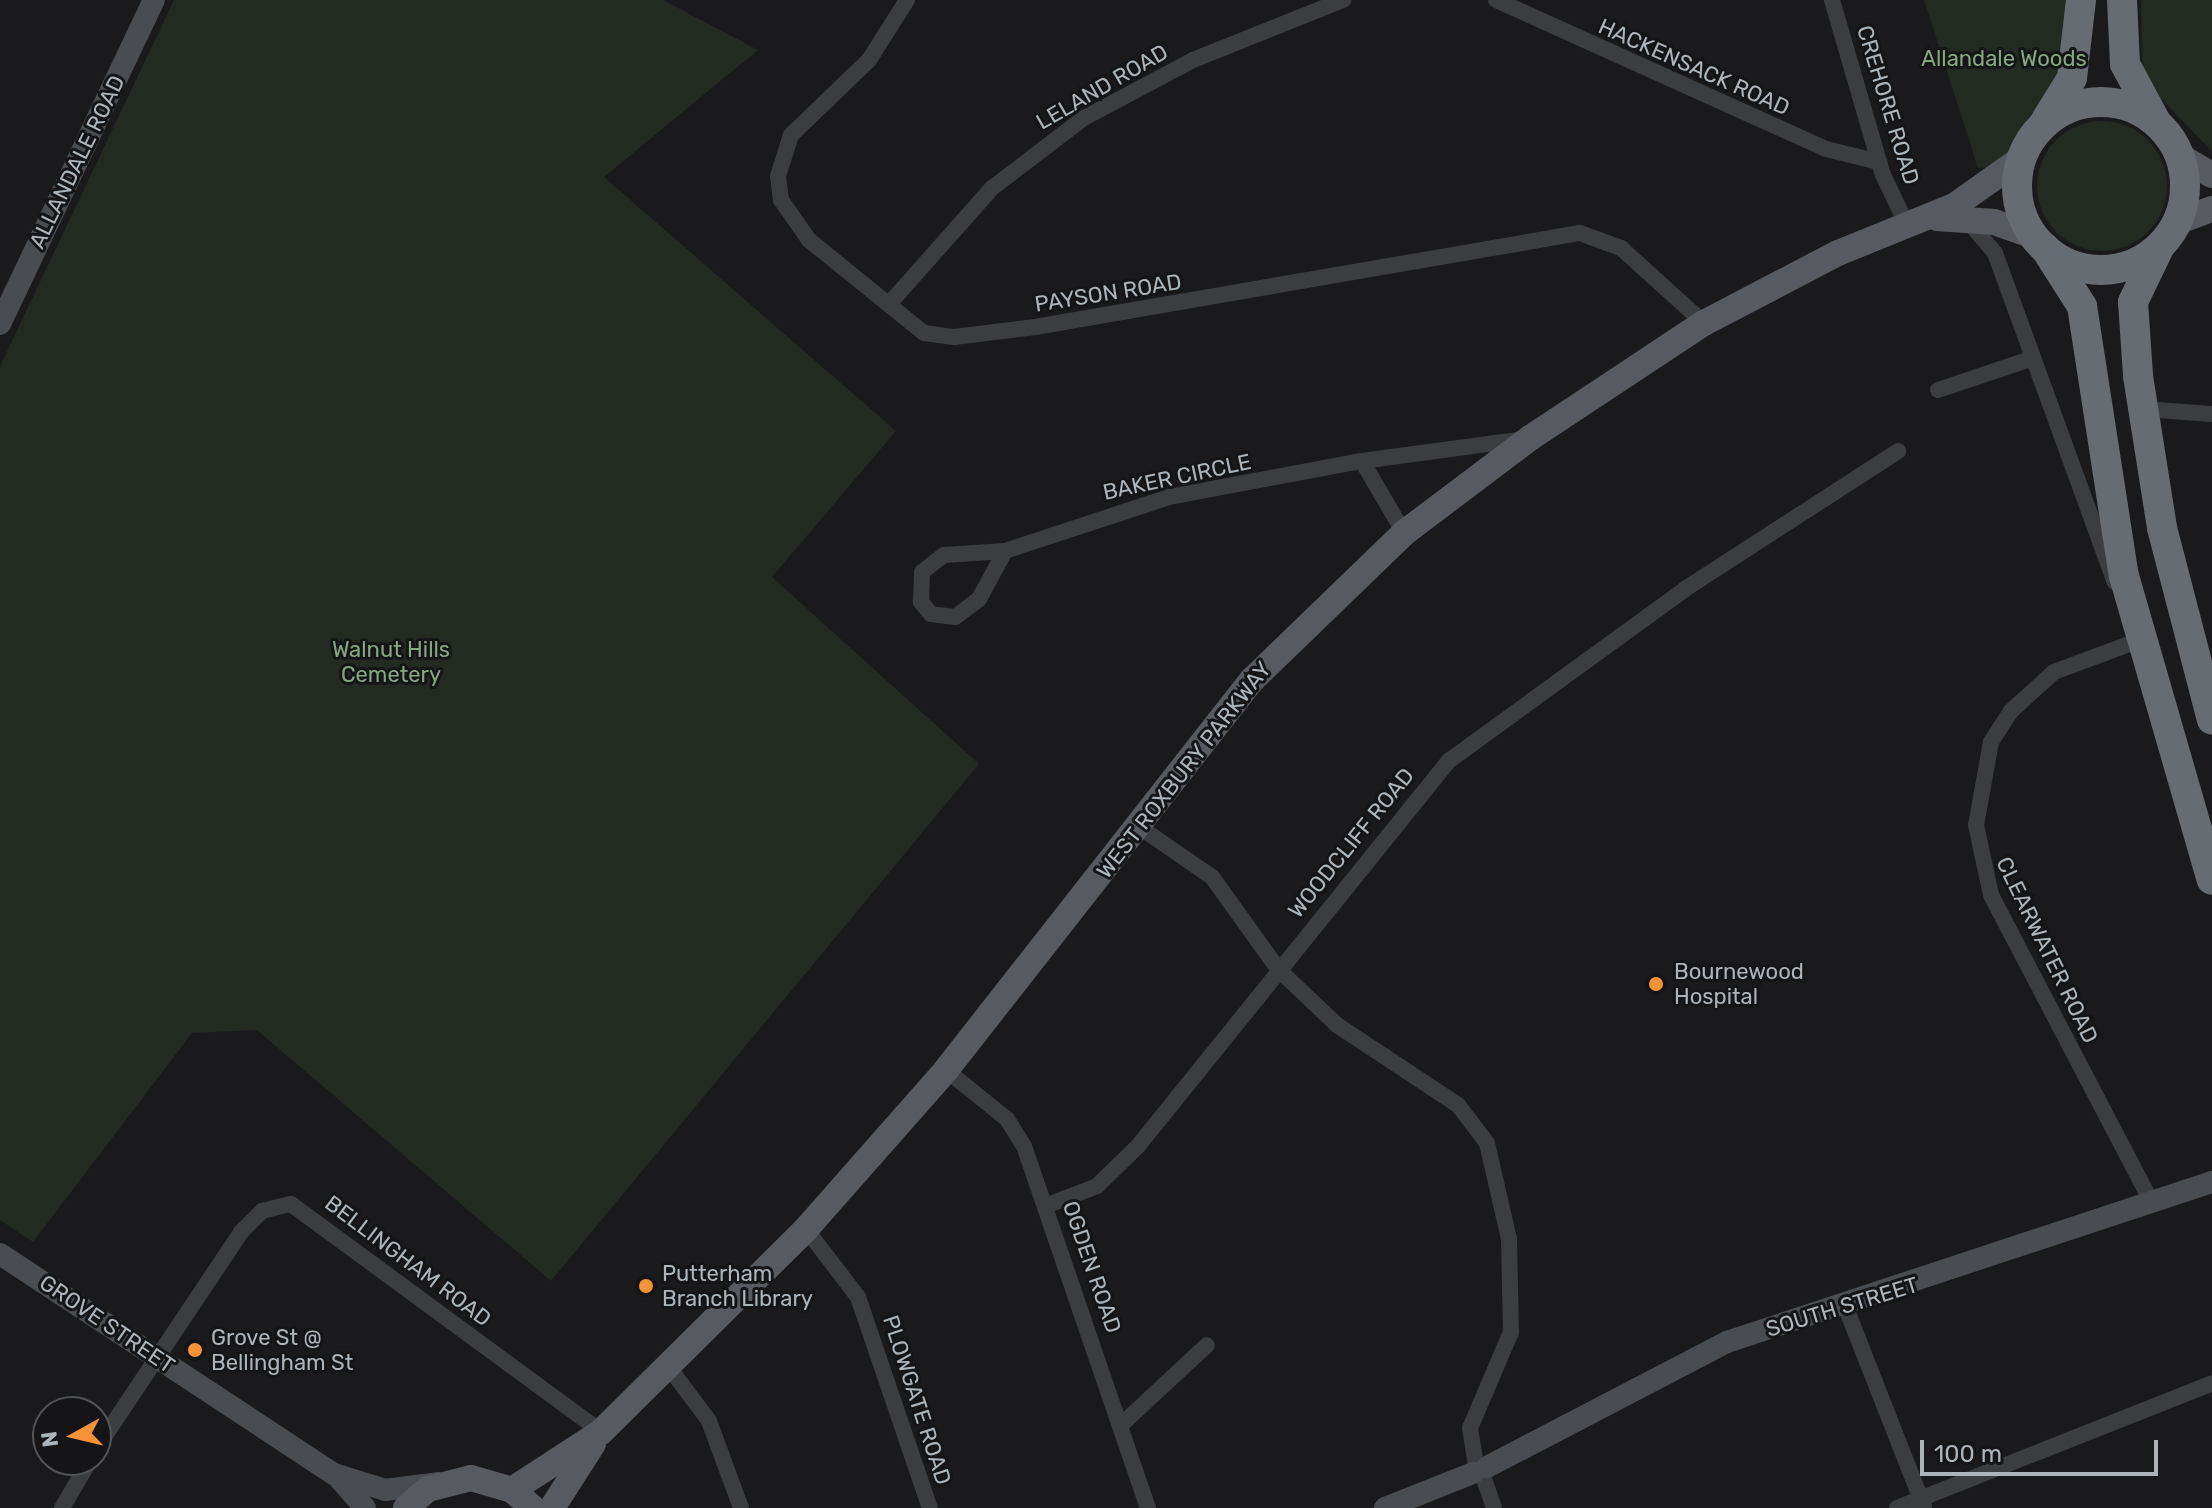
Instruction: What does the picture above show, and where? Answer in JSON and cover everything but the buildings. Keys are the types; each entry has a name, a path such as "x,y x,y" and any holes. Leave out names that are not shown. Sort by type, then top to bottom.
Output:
{"highway":[{"path":"2081,0 2072,78 2022,158 2018,194 2039,242 2082,306 2107,489 2140,640 2212,880"},
{"path":"2122,0 2127,70 2179,156 2184,188 2168,233 2133,302 2143,409 2167,550 2212,720"},
{"path":"2038,131 2060,113 2097,102 2134,109 2158,125"},
{"path":"2039,242 2075,266 2103,270 2132,264 2168,233"}],"main road":[{"path":"2179,156 2212,175"},
{"name":"WEST ROXBURY PARKWAY","path":"512,1490 601,1432 806,1229 946,1070 1252,680 1404,533 1530,438 1704,323 1913,220 1968,198 2022,158"},
{"path":"2168,233 2212,209"},
{"name":"WEST ROXBURY PARKWAY","path":"1913,220 1960,217 2039,242"},
{"name":"WEST ROXBURY PARKWAY","path":"552,1508 601,1432"},
{"path":"406,1508 449,1481 482,1480 512,1490 533,1508"}],"street":[{"name":"ALLANDALE ROAD","path":"0,324 154,0"},
{"name":"PAYSON ROAD","path":"907,0 869,60 791,135 778,176 781,200 801,231 924,333 985,334 1580,233 1621,248 1704,323"},
{"name":"LELAND ROAD","path":"889,304 992,188 1084,118 1193,60 1343,0"},
{"name":"HACKENSACK ROAD","path":"1496,0 1826,149 1879,162"},
{"name":"CREHORE ROAD","path":"1832,0 1879,162 1913,220"},
{"path":"1960,217 1988,237 2030,359 2140,640"},
{"path":"1938,390 2030,359"},
{"path":"2143,409 2212,414"},
{"name":"BAKER CIRCLE","path":"1005,551 979,599 955,617 931,614 921,602 922,572 933,560 1005,551 1169,497 1362,461 1530,438"},
{"name":"WOODCLIFF ROAD","path":"1048,1205 1097,1186 1138,1146 1450,760 1685,589 1898,451"},
{"path":"1362,461 1404,533"},
{"name":"CLEARWATER ROAD","path":"2140,640 2064,666 2011,711 1991,742 1976,825 1991,895 2152,1203"},
{"path":"1138,826 1212,877 1278,969 1337,1025 1458,1105 1487,1143 1509,1239 1511,1332 1470,1428 1480,1470 1494,1508"},
{"name":"OGDEN ROAD","path":"946,1070 1007,1119 1048,1205 1148,1508"},
{"name":"SOUTH STREET","path":"1385,1508 1480,1470 1727,1342 1846,1308 2212,1182"},
{"name":"BELLINGHAM ROAD","path":"112,1425 241,1232 262,1211 291,1204 601,1432"},
{"name":"PLOWGATE ROAD","path":"806,1229 858,1297 930,1508"},
{"name":"GROVE STREET","path":"0,1254 334,1474 365,1508"},
{"path":"1846,1308 1923,1503"},
{"path":"1121,1425 1207,1345"},
{"path":"668,1366 706,1415 741,1508"},
{"path":"1897,1508 1923,1503 2212,1383"},
{"name":"GROVE STREET","path":"334,1474 385,1490 449,1481"},
{"path":"62,1508 81,1476"}],"green space":[{"name":"Walnut Hills Cemetery","path":"174,0 663,0 758,50 604,177 896,431 772,577 979,764 551,1281 257,1030 192,1033 33,1242 0,1220 0,366"},
{"name":"Allandale Woods","path":"1924,0 2071,0 2071,56 2001,166 1978,168"},
{"name":"Allandale Woods","path":"2141,0 2212,0 2212,151 2158,96 2142,67"},
{"path":"2102,121 2127,126 2148,140 2162,161 2167,186 2162,211 2148,232 2127,246 2102,251 2077,246 2056,232 2042,211 2037,186 2042,161 2056,140 2077,126"}],"place":[{"name":"Bournewood Hospital","path":"1656,984"},
{"name":"Putterham Branch Library","path":"646,1286"},
{"name":"Grove St @ Bellingham St","path":"195,1350"}]}
